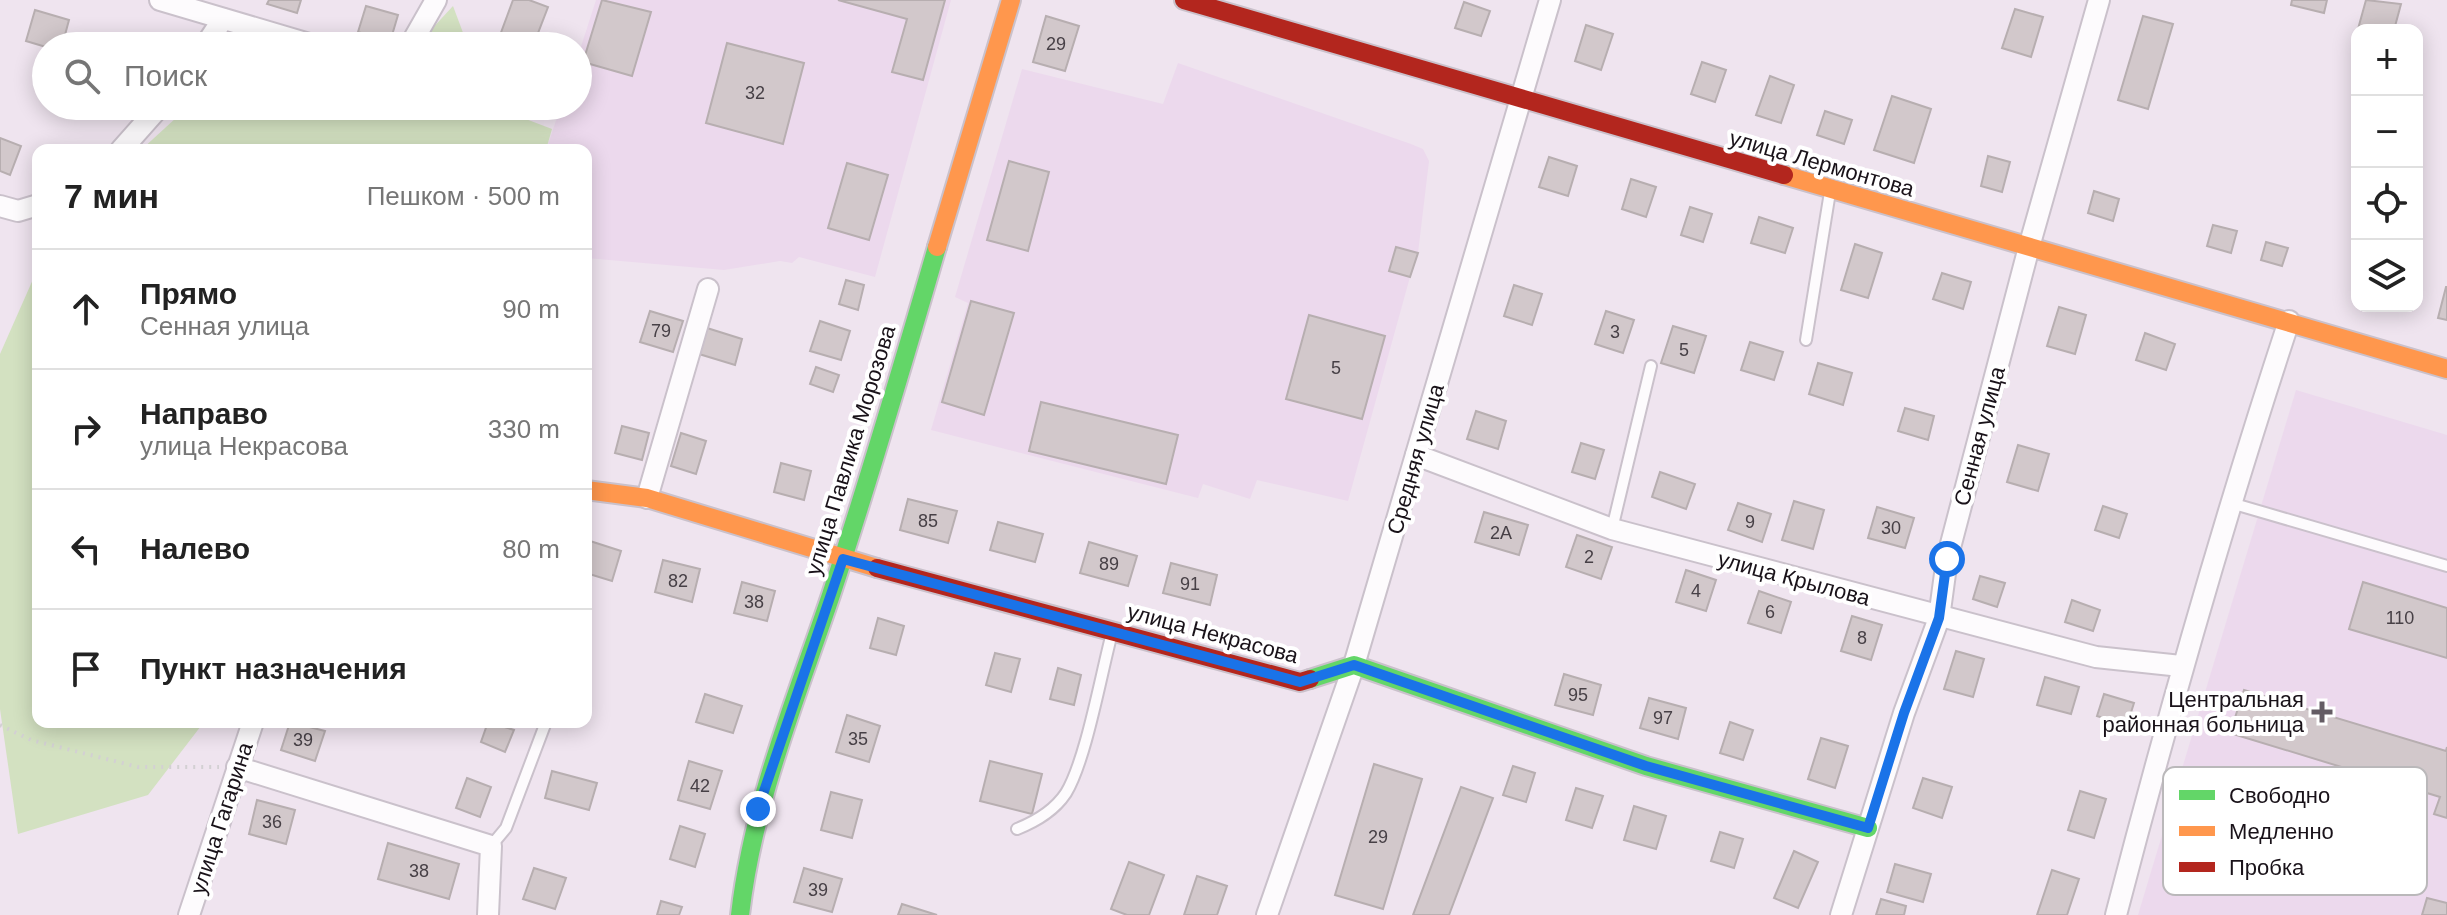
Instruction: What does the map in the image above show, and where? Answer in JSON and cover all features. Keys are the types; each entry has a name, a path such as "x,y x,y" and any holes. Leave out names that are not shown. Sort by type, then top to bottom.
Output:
{"street":[{"path":"160,0 268,32"},
{"path":"418,32 436,0"},
{"name":"улица Павлика Морозова","path":"740,915 743,874 758,809 843,559 1011,0"},
{"name":"улица Лермонтова","path":"1184,0 1521,97 1830,192 2289,321 2447,369"},
{"name":"Средняя улица","path":"1267,915 1354,665 1550,0"},
{"name":"Сенная улица","path":"1841,915 1904,713 1939,618 1947,559 2029,247 2099,0"},
{"path":"214,32 223,19"},
{"path":"126,144 148,120"},
{"path":"647,498 708,289"},
{"path":"2116,915 2181,666 2229,503 2289,321"},
{"name":"улица Крылова","path":"1416,455 1612,529 1939,618 2096,657 2181,666"},
{"name":"улица Некрасова","path":"592,491 647,498 843,559 1300,682 1354,665"},
{"path":"1354,665 1646,766 1868,828"},
{"name":"улица Гагарина","path":"189,915 251,728"},
{"path":"237,767 491,846 488,915"}],"lane":[{"path":"1806,340 1830,192"},
{"path":"1612,529 1651,366"},
{"path":"2229,503 2447,566"},
{"path":"1017,829 1041,819 1066,793 1078,763 1112,631"},
{"path":"491,846 506,828 544,728"}],"path":[{"path":"0,725 31,740 138,767 237,767"}],"shaded area":[{"path":"596,0 951,0 875,277 799,257 792,263 780,261 724,270 592,259 592,144 548,144 556,120 592,120 592,32 586,32"},
{"path":"1178,63 1411,144 1423,149 1429,161 1418,253 1396,247 1389,270 1410,277 1348,501 1257,480 1250,499 1203,484 1198,498 931,430 968,303 955,297 1022,69 1163,104"},
{"name":"Центральная районная больница","path":"2296,390 2447,435 2447,915 2138,915 2163,832 2163,895 2427,895 2427,767 2183,767"}],"green space":[{"path":"453,6 463,32 429,32"},
{"path":"174,120 529,120 552,129 548,144 148,144"},
{"path":"32,282 32,728 199,728 148,795 18,834 0,709 0,354"}],"building":[{"path":"269,0 301,0 297,13 267,4"},
{"path":"513,0 529,0 548,7 538,32 501,32"},
{"path":"602,0 651,12 632,76 592,65 592,33"},
{"path":"838,0 945,0 923,80 892,72 907,19"},
{"path":"2292,0 2327,0 2324,13 2291,5"},
{"path":"2366,0 2401,4 2396,24 2359,24"},
{"path":"1464,2 1490,11 1481,36 1455,28"},
{"path":"366,6 398,15 393,32 358,32"},
{"path":"2015,9 2043,17 2031,57 2002,48"},
{"path":"35,10 69,20 66,32 32,32 32,43 26,41"},
{"path":"1046,16 1079,26 1065,71 1033,62"},
{"path":"2143,16 2173,24 2148,109 2118,100"},
{"path":"1586,25 1613,34 1601,70 1575,61"},
{"path":"727,43 804,63 783,144 706,123"},
{"path":"1702,62 1726,70 1715,102 1691,94"},
{"path":"1770,76 1794,85 1781,123 1756,115"},
{"path":"1892,96 1931,109 1914,163 1874,150"},
{"path":"1825,111 1852,120 1844,144 1817,135"},
{"path":"0,138 21,146 10,175 0,171"},
{"path":"1988,156 2010,162 2002,192 1981,186"},
{"path":"1549,157 1577,166 1568,196 1539,187"},
{"path":"1009,161 1049,172 1028,251 987,240"},
{"path":"847,163 888,175 869,240 828,228"},
{"path":"1631,179 1656,187 1646,217 1622,209"},
{"path":"2094,191 2119,199 2113,221 2088,213"},
{"path":"1690,207 1712,214 1703,242 1681,235"},
{"path":"1759,217 1793,228 1785,253 1751,243"},
{"path":"2213,225 2237,231 2231,253 2207,246"},
{"path":"2266,242 2288,248 2282,266 2261,260"},
{"path":"1855,244 1882,253 1868,298 1841,290"},
{"path":"1396,247 1418,253 1410,277 1389,271"},
{"path":"1942,273 1971,282 1963,309 1933,299"},
{"path":"846,280 864,285 858,310 839,304"},
{"path":"1514,285 1542,294 1532,325 1504,316"},
{"path":"2447,287 2447,320 2438,318"},
{"path":"971,301 1014,313 984,415 942,402"},
{"path":"2059,307 2086,315 2075,354 2047,346"},
{"path":"650,311 683,321 673,352 640,342"},
{"path":"1606,311 1634,320 1623,353 1595,344"},
{"path":"1309,315 1385,336 1362,419 1286,399"},
{"path":"820,321 850,331 841,360 810,351"},
{"path":"1673,326 1706,336 1694,373 1661,363"},
{"path":"707,328 742,339 735,365 699,354"},
{"path":"2145,333 2175,344 2166,370 2136,360"},
{"path":"1750,342 1783,352 1774,380 1741,370"},
{"path":"1818,363 1852,373 1843,405 1809,394"},
{"path":"816,367 839,375 833,392 810,384"},
{"path":"1041,402 1178,435 1166,484 1029,451"},
{"path":"1905,408 1934,416 1928,440 1898,431"},
{"path":"1476,411 1506,421 1498,449 1467,439"},
{"path":"622,426 649,433 642,460 615,453"},
{"path":"681,433 706,441 696,474 671,466"},
{"path":"1581,443 1604,450 1595,479 1572,472"},
{"path":"2018,445 2049,454 2038,491 2007,482"},
{"path":"781,463 811,471 804,500 774,492"},
{"path":"1660,472 1695,484 1686,509 1652,497"},
{"path":"908,499 957,511 948,543 900,530"},
{"path":"1794,501 1824,510 1813,549 1782,540"},
{"path":"1738,503 1771,514 1762,542 1728,530"},
{"path":"2103,506 2127,514 2119,538 2095,530"},
{"path":"1877,507 1914,518 1905,548 1868,538"},
{"path":"1484,512 1528,525 1519,555 1475,542"},
{"path":"998,522 1043,534 1035,562 990,550"},
{"path":"1577,535 1612,547 1601,579 1566,567"},
{"path":"592,542 621,551 612,581 592,575"},
{"path":"1089,542 1137,556 1128,586 1080,573"},
{"path":"663,560 700,569 692,602 655,592"},
{"path":"1171,563 1217,575 1210,605 1163,593"},
{"path":"1686,570 1716,580 1706,611 1676,602"},
{"path":"1980,576 2005,583 1997,607 1973,599"},
{"path":"742,582 775,591 767,621 734,613"},
{"path":"2363,582 2447,608 2447,658 2349,629"},
{"path":"1759,591 1791,602 1781,633 1748,623"},
{"path":"2072,600 2100,610 2093,631 2065,622"},
{"path":"1852,616 1882,625 1871,660 1841,651"},
{"path":"878,618 904,626 896,655 870,648"},
{"path":"1956,651 1984,659 1973,697 1944,689"},
{"path":"995,653 1020,659 1011,692 986,685"},
{"path":"1058,668 1081,675 1074,705 1050,699"},
{"path":"1564,674 1601,685 1593,715 1555,705"},
{"path":"2045,677 2079,687 2071,714 2037,705"},
{"path":"2244,690 2446,751 2447,747 2447,818 2434,814 2440,797 2427,793 2427,767 2342,767 2230,733"},
{"path":"705,694 742,706 733,733 696,722"},
{"path":"2104,694 2134,703 2127,725 2097,716"},
{"path":"1649,698 1686,708 1678,739 1640,728"},
{"path":"847,715 880,726 869,762 836,752"},
{"path":"1730,722 1753,730 1743,760 1720,753"},
{"path":"288,728 325,731 315,761 281,750"},
{"path":"486,728 514,730 505,752 481,742"},
{"path":"1821,738 1848,746 1835,788 1808,779"},
{"path":"689,761 722,771 710,809 678,800"},
{"path":"990,761 1042,774 1032,814 980,801"},
{"path":"1374,764 1422,779 1383,909 1335,895"},
{"path":"1513,766 1535,773 1526,802 1503,795"},
{"path":"552,771 597,783 589,810 545,798"},
{"path":"467,778 491,787 480,817 456,808"},
{"path":"1923,778 1952,787 1942,818 1913,808"},
{"path":"1461,787 1493,798 1449,915 1413,915"},
{"path":"1576,788 1603,796 1592,828 1566,820"},
{"path":"2080,791 2106,799 2094,838 2068,830"},
{"path":"831,792 862,800 852,838 821,830"},
{"path":"257,800 295,810 286,844 249,834"},
{"path":"1634,806 1666,816 1656,849 1624,840"},
{"path":"680,826 705,834 695,867 670,859"},
{"path":"1720,832 1743,839 1734,868 1711,861"},
{"path":"388,843 459,864 449,899 378,879"},
{"path":"1794,851 1818,862 1798,908 1774,898"},
{"path":"1129,862 1164,875 1149,915 1127,915 1111,909"},
{"path":"1895,864 1931,874 1923,902 1887,892"},
{"path":"534,868 566,878 555,909 523,899"},
{"path":"804,868 842,879 832,912 794,902"},
{"path":"2052,870 2079,879 2067,915 2037,915"},
{"path":"1197,876 1227,886 1217,915 1184,915"},
{"path":"2427,898 2447,903 2447,915 2422,915"},
{"path":"1881,899 1906,906 1904,915 1876,915"},
{"path":"661,901 682,907 679,915 657,915"},
{"path":"902,904 937,915 898,915"}],"traffic: fast":[{"path":"740,915 746,873 765,792 859,509 937,247"},
{"path":"1310,679 1354,665 1646,766 1868,828"}],"traffic: slow":[{"path":"937,247 1011,0"},
{"path":"1784,175 2447,369"},
{"path":"592,491 647,498 877,568"}],"traffic: jam":[{"path":"1184,0 1784,175"},
{"path":"877,568 1300,682 1310,679"}],"place":[{"name":"Центральная районная больница","path":"2322,712"}],"route":[{"path":"758,809 843,559 1300,682 1354,665 1646,766 1868,828 1904,713 1939,618 1947,559"}]}
